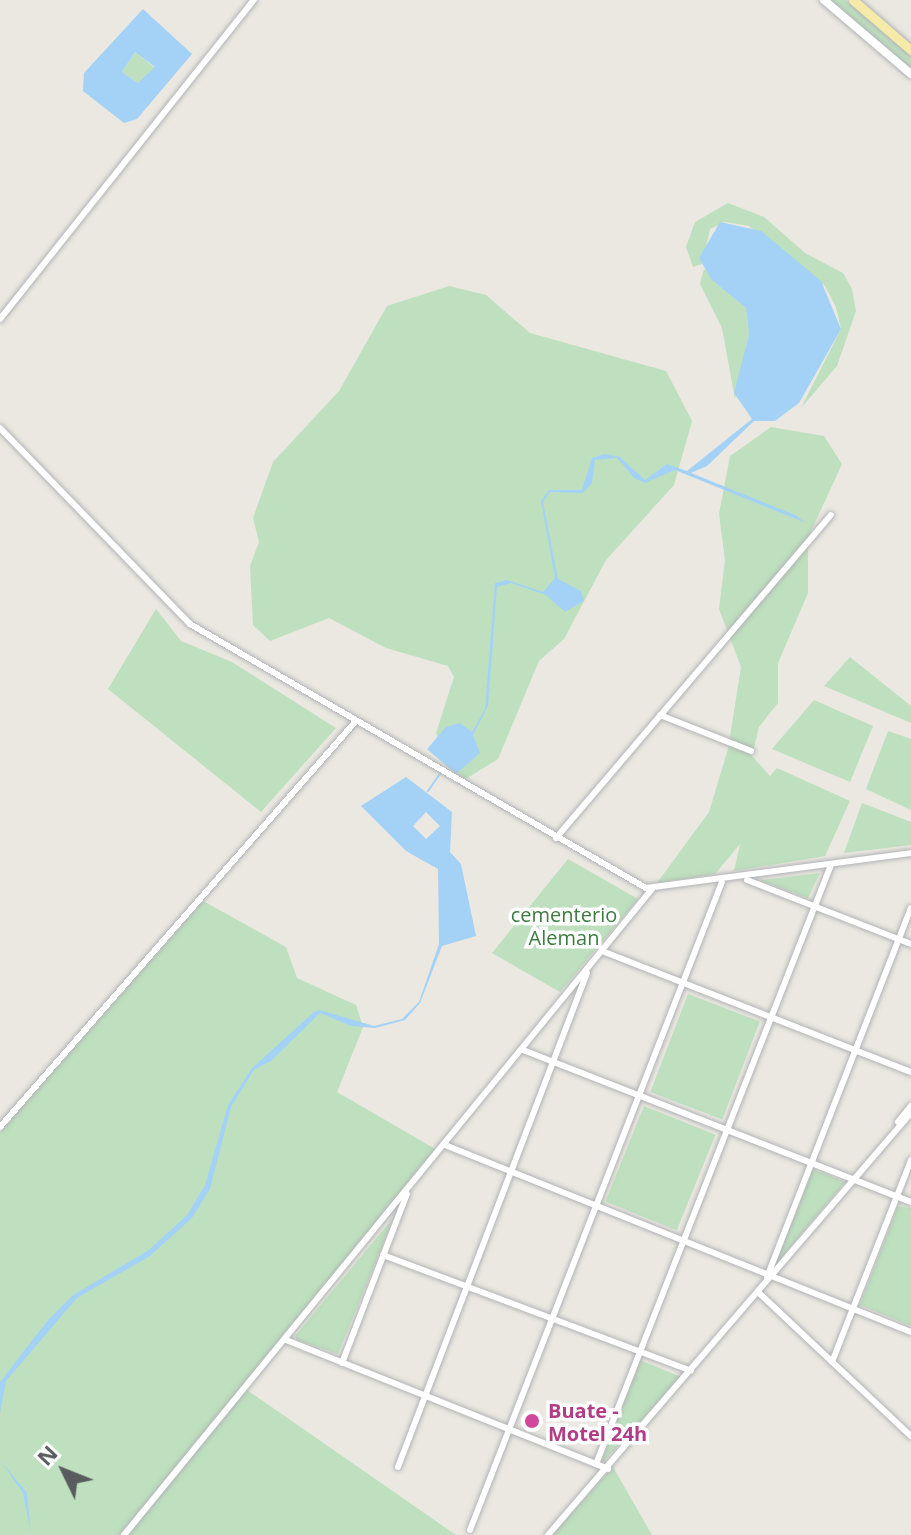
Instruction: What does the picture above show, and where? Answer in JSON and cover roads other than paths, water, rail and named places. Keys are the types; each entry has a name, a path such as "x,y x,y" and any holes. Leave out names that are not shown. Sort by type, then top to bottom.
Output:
{"main road":[{"path":"853,0 911,50"}],"street":[{"path":"0,319 254,0"},
{"path":"824,0 911,74"},
{"path":"0,428 190,624 556,838 652,889 722,882 911,853"},
{"path":"556,838 831,515"},
{"path":"660,715 751,751"},
{"path":"0,1127 355,722"},
{"path":"596,1464 767,1015 831,865"},
{"path":"743,879 911,944"},
{"path":"470,1530 722,882"},
{"path":"124,1535 652,889"},
{"path":"770,1276 911,908"},
{"path":"602,951 911,1072"},
{"path":"398,1467 514,1173 590,966"},
{"path":"523,1050 911,1202"},
{"path":"853,1179 911,1106"},
{"path":"548,1535 608,1469 911,1113"},
{"path":"445,1145 911,1332"},
{"path":"832,1362 911,1160"},
{"path":"342,1363 409,1188"},
{"path":"383,1255 691,1371"},
{"path":"758,1292 911,1436"},
{"path":"286,1340 608,1469"}],"water":[{"path":"143,9 192,54 137,119 124,123 83,91 84,73","holes":["135,52 155,67 138,83 122,72"]},
{"path":"720,222 761,231 821,281 841,329 799,403 775,421 754,421 707,466 691,473 795,515 806,523 675,470 645,483 634,478 617,458 595,460 592,483 583,493 550,492 543,502 558,579 581,591 584,601 565,612 546,595 511,583 497,587 488,706 473,735 480,753 456,774 427,749 446,727 460,723 472,732 485,709 495,583 507,580 543,592 555,578 541,501 549,490 582,490 592,458 604,454 620,457 645,480 667,464 687,471 752,419 734,393 749,335 746,308 711,279 699,258"},
{"path":"406,777 452,812 450,852 461,864 476,936 442,946 420,1003 405,1020 375,1028 351,1026 320,1013 271,1061 254,1070 231,1107 210,1189 192,1218 150,1256 77,1298 6,1381 0,1414 0,1382 48,1320 73,1295 149,1250 187,1215 205,1185 228,1105 252,1068 314,1012 320,1010 374,1026 402,1019 419,1002 439,944 438,869 406,851 361,806","holes":["426,812 440,826 426,839 413,826"]},
{"path":"0,1460 27,1493 31,1535 23,1493"}],"waterway":[{"path":"428,791 440,774"}],"place":[{"name":"Buate - Motel 24h","path":"532,1421"}],"park label":[{"name":"cementerio Aleman","path":"564,926"}]}
